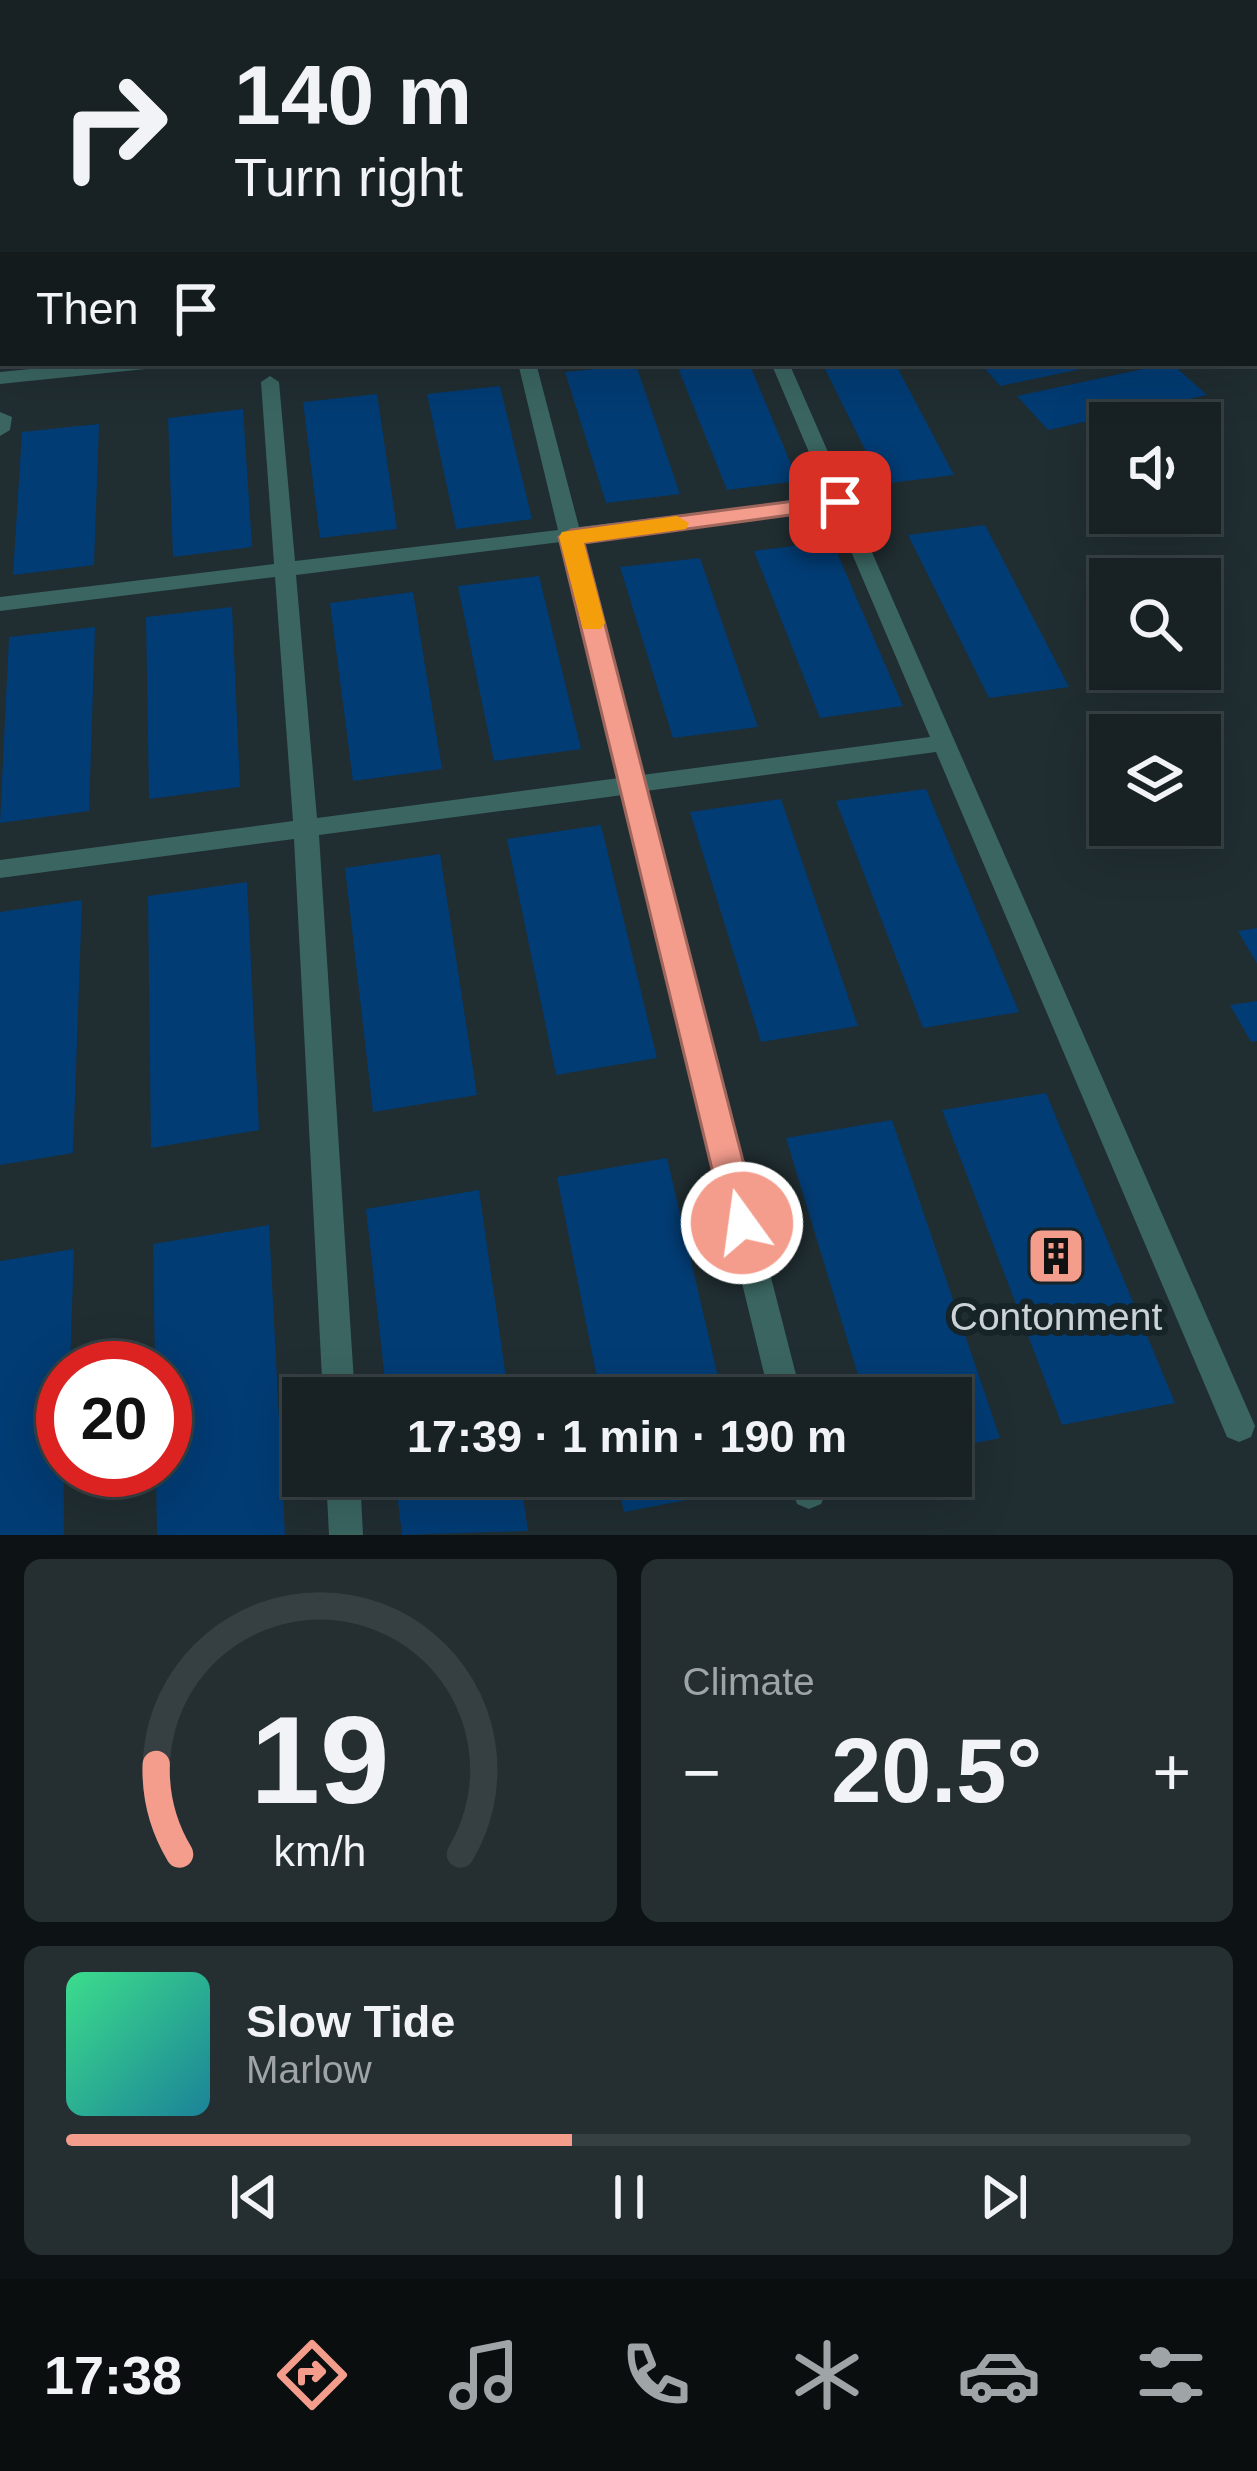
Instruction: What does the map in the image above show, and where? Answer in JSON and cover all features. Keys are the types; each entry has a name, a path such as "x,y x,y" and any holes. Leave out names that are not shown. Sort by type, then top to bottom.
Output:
{"lane":[{"path":"0,378 116,366"},
{"path":"528,366 781,1377"},
{"path":"781,366 1239,1426"},
{"path":"270,382 289,571 338,1377"},
{"path":"0,430 2,417"},
{"path":"0,604 840,502"},
{"path":"0,869 944,743"},
{"path":"344,1497 346,1535"}],"building":[{"path":"636,366 680,494 606,503 565,372"},
{"path":"677,366 750,366 798,481 727,490"},
{"path":"823,366 897,366 954,475 882,484"},
{"path":"983,366 1095,366 1000,386"},
{"path":"1157,366 1174,366 1207,395 1175,402 1089,402 1089,421 1048,430 1017,396"},
{"path":"500,386 532,519 456,529 427,394"},
{"path":"377,394 397,529 320,538 303,402"},
{"path":"243,409 252,547 173,557 168,418"},
{"path":"99,424 94,565 13,575 22,432"},
{"path":"985,525 1069,687 989,698 908,535"},
{"path":"832,541 903,706 820,718 754,551"},
{"path":"700,558 758,727 673,738 620,567"},
{"path":"539,576 581,749 494,761 458,586"},
{"path":"413,592 442,769 353,781 330,603"},
{"path":"232,607 240,787 149,799 146,617"},
{"path":"95,627 89,811 0,823 9,637"},
{"path":"926,789 1019,1012 923,1028 836,801"},
{"path":"781,799 858,1026 761,1042 690,812"},
{"path":"601,825 657,1058 556,1075 507,839"},
{"path":"440,854 477,1095 373,1112 345,868"},
{"path":"247,882 259,1130 151,1148 148,896"},
{"path":"82,900 73,1153 0,1165 0,912"},
{"path":"1257,928 1257,964 1238,931"},
{"path":"1257,1001 1257,1041 1251,1042 1230,1005"},
{"name":"Contonment","path":"1046,1093 1175,1403 1062,1425 942,1110"},
{"name":"Contonment","path":"892,1120 1000,1438 972,1444 972,1377 859,1377 786,1138"},
{"path":"667,1158 718,1377 597,1377 557,1177"},
{"path":"479,1190 506,1377 385,1377 366,1209"},
{"path":"269,1225 285,1535 157,1535 156,1497 192,1497 192,1341 155,1341 153,1244"},
{"path":"74,1249 71,1341 36,1341 36,1497 64,1497 64,1535 0,1535 0,1261"},
{"path":"397,1497 523,1497 528,1531 402,1535"},
{"path":"621,1497 702,1497 624,1512"}],"slow traffic":[{"path":"592,623 571,537 677,523"}],"place":[{"name":"Contonment","path":"1056,1256"}],"route":[{"path":"742,1223 571,537 840,502"}]}
